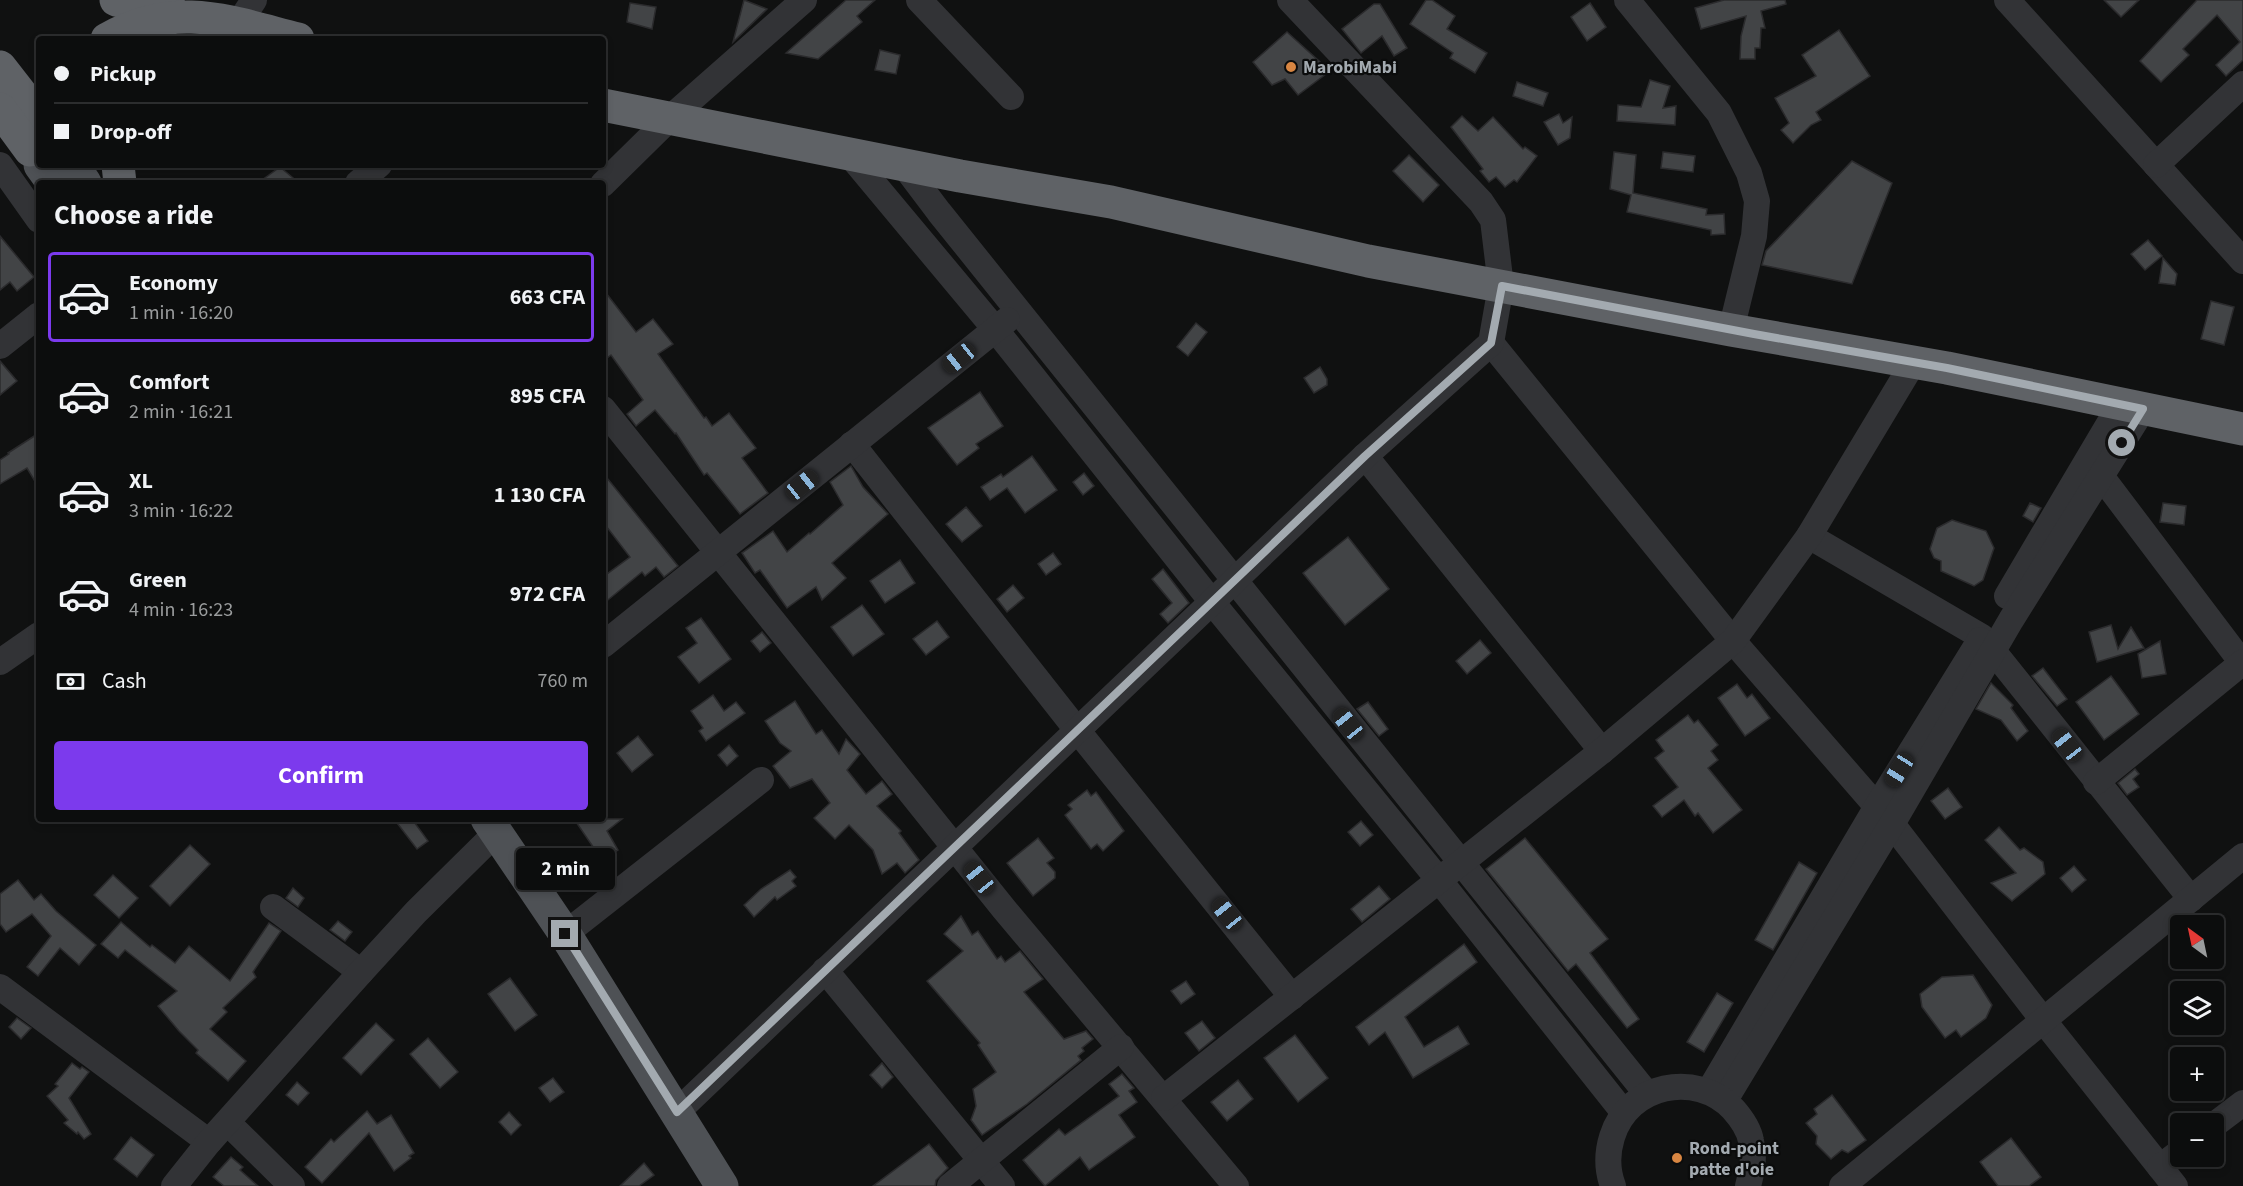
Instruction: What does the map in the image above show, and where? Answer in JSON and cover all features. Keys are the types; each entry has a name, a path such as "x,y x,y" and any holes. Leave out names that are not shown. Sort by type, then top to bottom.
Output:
{"highway":[{"path":"116,0 198,16"},
{"path":"113,36 145,21 174,16 246,12 291,36"},
{"path":"0,66 18,109 30,154"},
{"path":"606,106 849,154 1111,202 1368,261 1731,330 1947,368 2243,429"}],"main road":[{"path":"41,168 51,180"},
{"path":"491,826 565,934 722,1186"}],"street":[{"path":"606,180 669,119 804,0"},
{"path":"920,0 1011,97"},
{"path":"677,1112 1365,456 1491,343 1502,286 1493,220 1481,202 1290,0"},
{"path":"1628,0 1719,113 1749,173 1757,201 1754,236 1731,330"},
{"path":"2007,0 2243,261"},
{"path":"2156,165 2243,84"},
{"path":"849,154 995,329 1624,1113"},
{"path":"903,163 1018,311 1647,1094"},
{"path":"0,165 36,216"},
{"path":"362,180 376,168"},
{"path":"606,643 1018,311"},
{"path":"0,346 36,317"},
{"path":"1491,343 1733,641 1884,816 2168,1177"},
{"path":"1164,1098 1602,751 1733,641 1809,536 1913,363"},
{"path":"1717,1096 2131,407"},
{"path":"606,413 954,847 1236,1186"},
{"path":"852,444 1077,730 1292,997"},
{"path":"1365,456 1602,751"},
{"path":"2093,471 2243,663 2096,782"},
{"path":"1809,536 1988,644 2191,899"},
{"path":"0,662 36,637"},
{"path":"565,934 761,780"},
{"path":"174,1186 209,1142 491,826"},
{"path":"1842,1186 2243,856"},
{"path":"273,907 361,972"},
{"path":"825,970 1002,1186"},
{"path":"0,987 209,1142"},
{"path":"950,1186 1121,1047"},
{"path":"1610,1185 1609,1146 1614,1128 1624,1113 1647,1094 1677,1086 1717,1096 1741,1117 1751,1139 1753,1163 1748,1186"},
{"path":"2224,1117 2243,1103"},
{"path":"228,1123 292,1186"}],"building":[{"path":"744,0 767,9 733,42"},
{"path":"846,0 875,0 857,16 862,22 818,59 786,53"},
{"path":"1426,0 1432,0 1455,16 1447,29 1487,53 1475,73 1450,58 1453,53 1410,24"},
{"path":"1724,0 1785,0 1786,4 1761,11 1765,28 1761,28 1760,48 1755,48 1755,59 1740,59 1741,36 1746,16 1701,29 1695,8"},
{"path":"2104,0 2139,0 2121,17"},
{"path":"2197,0 2243,0 2243,60 2226,76 2216,65 2240,42 2217,15 2183,49 2189,55 2161,82 2140,61"},
{"path":"630,3 656,7 652,29 627,22"},
{"path":"1590,3 1606,27 1587,41 1571,17"},
{"path":"1374,4 1380,4 1407,48 1394,56 1382,36 1361,53 1342,29"},
{"path":"1839,30 1870,76 1816,112 1821,120 1811,125 1793,143 1781,130 1789,123 1775,98 1816,76 1802,55"},
{"name":"MarobiMabi","path":"1287,32 1330,71 1298,95 1285,79 1272,85 1253,62"},
{"path":"880,50 900,55 896,74 875,70"},
{"path":"1650,80 1670,86 1663,108 1676,106 1675,125 1617,121 1618,105 1641,107"},
{"path":"1517,82 1548,93 1543,106 1513,96"},
{"path":"1559,114 1563,123 1572,117 1570,138 1558,145 1544,122"},
{"path":"1462,116 1478,131 1493,117 1523,149 1525,147 1537,156 1517,182 1514,180 1505,187 1496,177 1489,182 1480,171 1483,169 1451,127"},
{"path":"1614,152 1636,155 1633,193 1707,209 1706,215 1724,214 1725,234 1711,235 1711,230 1627,212 1631,195 1610,189"},
{"path":"1663,152 1695,156 1693,172 1661,168"},
{"path":"1409,155 1439,185 1423,202 1393,171"},
{"path":"1852,161 1892,183 1852,284 1762,265 1766,251"},
{"path":"281,168 295,180 262,180"},
{"path":"0,236 34,277 17,291 10,282 0,290"},
{"path":"2148,240 2162,256 2145,270 2131,254"},
{"path":"2163,258 2177,274 2175,285 2159,283"},
{"path":"606,293 636,332 653,319 673,344 658,354 712,426 729,413 756,448 742,458 768,493 740,514 707,473 704,475 676,433 655,410 636,426 627,414 643,400 611,355 606,359"},
{"path":"2211,301 2234,307 2224,345 2201,339"},
{"path":"1196,323 1207,332 1188,356 1177,347"},
{"path":"0,361 17,381 0,395"},
{"path":"1320,367 1327,379 1327,385 1314,393 1304,378"},
{"path":"980,392 1003,426 976,444 979,448 957,465 928,428"},
{"path":"36,435 36,483 27,468 0,484 0,460"},
{"path":"1032,456 1057,490 1025,513 1007,488 990,500 981,487 1001,474 1003,477"},
{"path":"851,466 863,487 888,514 832,563 846,578 822,600 816,587 787,608 760,570 755,573 742,553 773,531 787,552 810,534 843,505 830,482"},
{"path":"1084,473 1094,486 1083,495 1073,482"},
{"path":"606,477 678,566 664,577 656,567 645,576 642,572 606,602 606,575 630,557 606,526"},
{"path":"2030,503 2041,508 2033,522 2023,516"},
{"path":"2163,503 2186,506 2184,525 2160,522"},
{"path":"966,507 982,526 962,542 946,524"},
{"path":"1952,520 1986,531 1994,548 1983,580 1974,586 1941,571 1941,561 1934,558 1930,549 1937,528"},
{"path":"1348,537 1389,589 1345,625 1303,573"},
{"path":"1053,553 1061,564 1046,575 1038,564"},
{"path":"900,560 915,583 885,603 870,581"},
{"path":"1163,569 1189,603 1168,623 1160,614 1172,603 1152,579"},
{"path":"1013,585 1024,598 1007,612 997,599"},
{"path":"862,605 884,634 853,656 831,627"},
{"path":"701,618 731,659 699,683 678,657 697,643 686,628"},
{"path":"937,621 949,637 926,655 913,639"},
{"path":"2111,625 2118,649 2131,627 2144,648 2097,662 2089,632"},
{"path":"762,632 771,643 760,652 751,641"},
{"path":"1480,640 1491,653 1467,674 1456,661"},
{"path":"2160,641 2166,674 2142,678 2138,654"},
{"path":"2043,668 2067,699 2057,706 2032,676"},
{"path":"2111,676 2139,714 2104,740 2076,702"},
{"path":"1991,683 2013,705 2011,708 2028,731 2017,741 2001,720 1976,709"},
{"path":"1737,684 1747,698 1752,694 1770,718 1745,736 1718,698"},
{"path":"713,695 724,711 736,702 745,713 706,741 699,731 703,728 691,711"},
{"path":"795,701 816,734 822,730 839,754 846,739 860,754 847,770 866,794 882,781 892,794 877,806 901,831 899,833 919,860 905,873 897,863 882,874 873,850 849,825 835,839 814,818 830,803 812,779 790,788 773,766 791,751 780,743 765,721"},
{"path":"1368,702 1388,729 1379,736 1357,709"},
{"path":"1688,715 1694,723 1698,720 1718,745 1711,751 1718,760 1708,768 1742,810 1713,833 1698,813 1695,816 1684,800 1662,817 1653,806 1678,787 1655,758 1664,751 1656,740"},
{"path":"638,736 653,755 632,772 617,753"},
{"path":"729,745 738,756 727,766 718,755"},
{"path":"2135,769 2139,774 2133,779 2139,787 2127,795 2118,783"},
{"path":"1948,788 1962,807 1945,819 1931,801"},
{"path":"1087,790 1091,796 1096,792 1124,831 1103,851 1097,844 1091,849 1065,815 1072,809 1068,805"},
{"path":"606,819 622,819 607,831 618,850 602,860 576,822 606,822"},
{"path":"1361,821 1373,835 1360,846 1348,832"},
{"path":"396,822 414,822 428,841 417,849"},
{"path":"1999,827 2020,850 2024,848 2043,862 2045,874 2012,901 1991,883 2016,873 1985,840"},
{"path":"1038,838 1054,858 1047,863 1055,872 1055,878 1033,896 1007,863"},
{"path":"1525,838 1608,939 1590,953 1639,1019 1627,1028 1576,964 1568,971 1486,869"},
{"path":"190,845 210,864 170,906 150,886"},
{"path":"1799,862 1817,873 1773,950 1755,940"},
{"path":"2074,866 2086,880 2072,892 2060,878"},
{"path":"790,870 796,877 792,881 796,886 777,900 775,897 754,917 744,905 761,889"},
{"path":"113,875 138,898 119,918 94,895"},
{"path":"18,880 34,900 41,894 56,911 96,945 79,965 60,948 38,976 27,967 51,936 32,914 6,932 0,924 0,894"},
{"path":"1379,886 1390,899 1362,922 1351,909"},
{"path":"293,888 304,898 298,907 286,898"},
{"path":"961,916 972,935 978,931 997,959 1001,956 1005,962 1020,951 1043,979 1024,992 1064,1039 1086,1031 1093,1039 1082,1048 1084,1051 1078,1056 1081,1060 1027,1104 982,1135 971,1120 976,1106 973,1089 996,1072 978,1045 980,1043 927,981 963,951 944,934"},
{"path":"338,921 352,932 345,941 330,930"},
{"path":"121,922 150,947 152,945 175,963 189,946 230,981 269,923 281,931 253,972 256,977 223,1008 227,1012 210,1029 246,1061 228,1081 196,1053 198,1050 158,1006 177,991 125,950 118,958 101,944"},
{"path":"1464,944 1477,962 1405,1017 1424,1047 1458,1026 1469,1044 1413,1078 1385,1032 1369,1045 1356,1027"},
{"path":"1973,975 1992,1005 1986,1018 1961,1037 1956,1030 1945,1038 1922,1007 1920,994 1942,977"},
{"path":"510,978 537,1015 515,1031 488,994"},
{"path":"1186,981 1195,994 1181,1004 1171,991"},
{"path":"1717,993 1733,1003 1704,1052 1687,1042"},
{"path":"17,1018 31,1028 21,1039 9,1027"},
{"path":"1202,1021 1215,1038 1199,1051 1185,1033"},
{"path":"376,1023 394,1040 361,1075 343,1058"},
{"path":"1295,1035 1328,1078 1298,1102 1264,1058"},
{"path":"428,1038 458,1072 440,1088 410,1054"},
{"path":"72,1063 89,1072 69,1098 91,1134 84,1139 64,1123 68,1120 47,1096 58,1086 55,1084"},
{"path":"882,1063 893,1077 882,1088 870,1075"},
{"path":"1122,1074 1134,1088 1129,1091 1137,1102 1119,1115 1135,1137 1089,1170 1080,1157 1045,1186 1023,1160 1059,1129 1065,1135 1119,1096 1109,1084"},
{"path":"553,1078 564,1092 550,1102 539,1088"},
{"path":"1238,1080 1253,1099 1227,1121 1211,1102"},
{"path":"297,1082 309,1093 298,1105 286,1095"},
{"path":"1832,1095 1866,1140 1848,1153 1842,1150 1831,1159 1816,1144 1817,1136 1806,1123 1817,1114 1814,1109"},
{"path":"367,1111 377,1124 391,1115 414,1153 409,1156 411,1158 394,1171 369,1133 322,1183 305,1167 331,1139 334,1142"},
{"path":"509,1112 521,1125 511,1135 499,1122"},
{"path":"131,1137 154,1155 137,1177 114,1159"},
{"path":"2011,1138 2041,1177 2029,1186 1998,1186 1980,1162"},
{"path":"929,1144 948,1168 936,1180 935,1186 873,1186"},
{"path":"231,1157 243,1167 240,1170 258,1186 224,1186 213,1177"},
{"path":"644,1163 654,1175 639,1186 620,1186"}],"place":[{"name":"MarobiMabi","path":"1291,67"},
{"name":"Rond-point patte d'oie","path":"1677,1158"}],"route":[{"path":"565,934 677,1112 1365,456 1491,343 1502,286 1947,368 2143,409 2122,443"}]}
